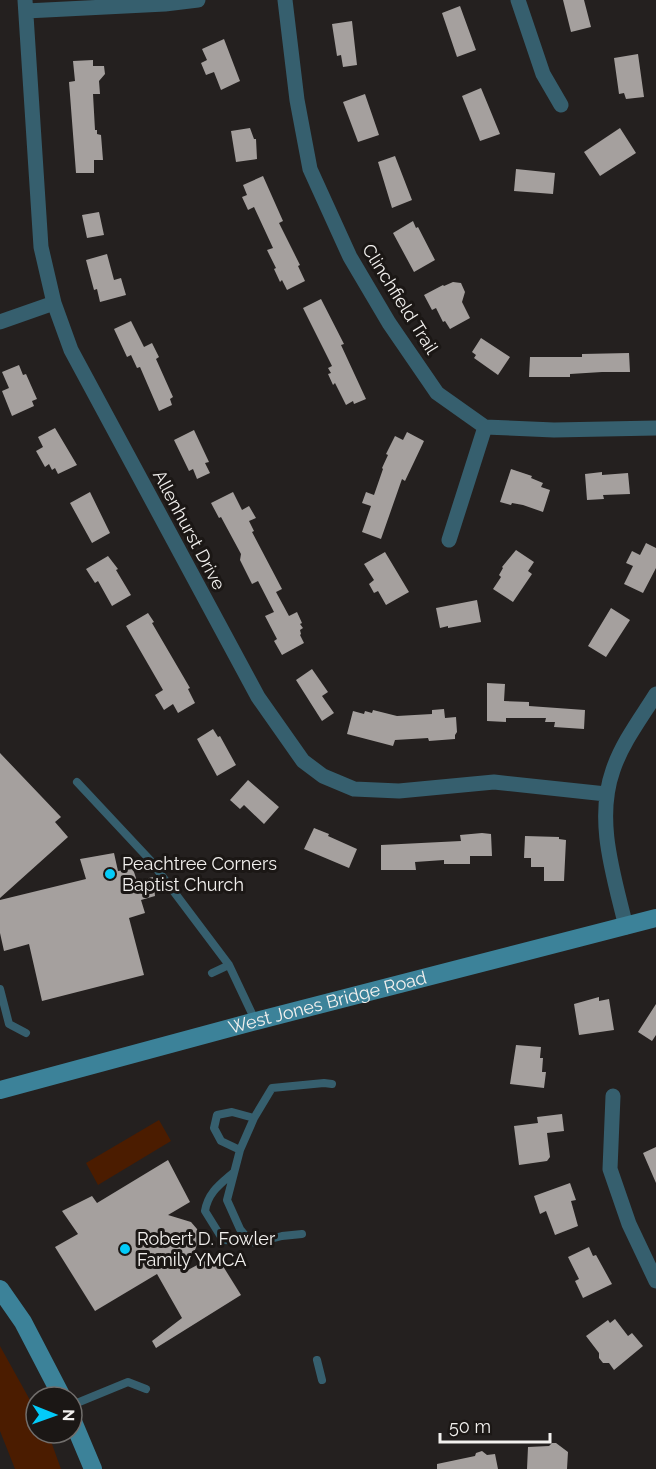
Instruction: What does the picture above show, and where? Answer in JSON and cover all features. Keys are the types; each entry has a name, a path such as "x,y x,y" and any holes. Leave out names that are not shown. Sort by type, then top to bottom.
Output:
{"street":[{"path":"25,6 165,4 198,0"},
{"name":"Clinchfield Trail","path":"285,0 297,100 310,169 350,257 437,393 485,427"},
{"path":"518,0 543,74 561,105"},
{"name":"Allenhurst Drive","path":"25,6 41,247 54,303 71,350 258,697 303,761 323,776 354,789 399,791 494,782 606,794"},
{"path":"0,322 54,303"},
{"path":"449,540 485,427 554,430 656,428"},
{"path":"626,927 605,833 606,794 613,768 631,733 656,694"},
{"name":"West Jones Bridge Road","path":"0,1090 256,1021 656,918"},
{"path":"613,1096 610,1169 629,1224 656,1281"},
{"path":"0,1289 23,1322 56,1385"},
{"path":"82,1445 91,1467"}],"lane":[{"path":"77,782 150,860 229,965 256,1021"},
{"path":"212,973 229,965"},
{"path":"0,989 9,1024 26,1033"},
{"path":"250,1241 240,1229 227,1200 240,1150 254,1118 272,1088 332,1084"},
{"path":"240,1150 221,1141 214,1128 217,1115 232,1112 254,1118"},
{"path":"233,1173 214,1190 207,1201 206,1212 223,1240 255,1243 302,1234"},
{"path":"317,1360 322,1380"},
{"path":"84,1400 128,1382 146,1389"}],"shaded area":[{"path":"159,1120 171,1141 98,1185 86,1163"},
{"path":"0,1346 24,1389 24,1445 52,1445 61,1469 15,1469 0,1431"}],"building":[{"path":"563,0 584,0 591,27 571,32"},
{"path":"460,6 476,50 457,57 442,13"},
{"path":"352,21 357,65 343,67 341,55 337,56 332,24"},
{"path":"224,39 240,81 221,90 214,72 206,75 201,63 207,60 202,49"},
{"path":"638,54 644,97 626,99 624,93 619,94 614,58"},
{"path":"93,60 93,66 104,66 105,74 99,81 100,94 93,94 95,130 101,135 103,160 94,160 94,173 76,173 69,82 75,81 73,61"},
{"path":"481,88 500,134 480,141 462,96"},
{"path":"365,94 379,135 358,142 343,102"},
{"path":"250,128 256,139 257,159 236,162 231,131"},
{"path":"620,128 636,153 600,176 584,152"},
{"path":"395,156 412,200 392,208 378,162"},
{"path":"516,169 555,173 553,194 514,191"},
{"path":"263,176 283,221 279,223 300,265 298,266 305,281 287,290 274,269 276,268 267,250 273,248 254,207 248,210 242,197 247,195 243,185"},
{"path":"99,212 104,235 87,238 82,215"},
{"path":"413,221 435,260 414,272 393,233"},
{"path":"107,254 114,280 121,278 126,295 100,302 97,289 94,290 86,260"},
{"path":"453,282 461,283 465,292 462,302 470,318 450,329 445,321 443,322 436,308 432,310 424,295"},
{"path":"321,299 344,344 341,345 366,399 354,404 353,401 346,405 335,383 333,385 328,374 331,373 328,368 332,366 303,308"},
{"path":"131,321 144,347 152,343 159,357 156,359 173,397 170,399 172,405 159,411 140,367 137,368 131,355 127,357 114,329"},
{"path":"481,338 510,357 498,375 474,358 476,355 472,352"},
{"path":"629,353 630,372 570,374 570,377 529,377 530,357 582,357 582,354"},
{"path":"19,365 23,375 26,374 37,399 32,401 34,406 12,416 2,391 9,388 2,372"},
{"path":"55,428 77,465 58,474 49,464 45,467 36,451 43,447 38,437"},
{"path":"194,430 209,462 205,463 210,473 197,479 193,469 189,471 174,440"},
{"path":"407,432 424,441 405,481 402,479 381,539 362,532 371,506 362,503 366,492 374,495 388,455 386,454 395,436 403,440"},
{"path":"511,469 532,476 531,478 543,483 541,487 550,490 543,512 523,505 500,502"},
{"path":"602,472 602,475 628,473 630,494 603,495 604,499 587,500 585,474"},
{"path":"90,492 110,533 92,543 70,503"},
{"path":"233,492 242,510 249,506 256,518 249,521 254,531 252,532 282,589 276,592 289,616 297,612 302,623 300,624 303,628 300,630 300,635 304,643 282,655 274,641 277,639 265,616 274,612 258,581 252,584 240,560 241,554 211,503"},
{"path":"646,543 656,548 656,568 643,593 624,584 633,566 626,563 632,551 640,555"},
{"path":"516,550 534,562 528,571 532,574 513,602 493,589 501,577 499,575 502,567"},
{"path":"385,552 409,592 386,605 378,591 374,593 369,584 374,580 364,564"},
{"path":"108,556 118,569 116,570 131,595 112,606 98,581 95,583 86,569"},
{"path":"477,600 481,622 440,628 436,608"},
{"path":"611,608 630,620 606,657 588,646"},
{"path":"148,613 190,688 188,689 195,703 178,713 173,704 164,710 155,695 163,690 126,626"},
{"path":"312,669 328,692 322,696 334,713 322,721 296,680"},
{"path":"487,683 505,684 504,701 529,702 529,706 585,710 584,729 554,727 555,722 545,722 546,718 506,718 506,722 487,721"},
{"path":"444,709 445,718 456,717 455,739 395,740 393,746 347,734 353,711 364,714 365,711 372,713 373,710 397,716 432,714 432,710"},
{"path":"213,729 218,737 220,736 236,765 217,776 197,739"},
{"path":"0,753 61,817 55,822 68,837 0,898"},
{"path":"248,780 279,807 264,824 244,805 240,809 230,800"},
{"path":"314,828 357,849 349,868 304,849"},
{"path":"491,834 492,856 470,856 470,864 444,864 444,860 415,862 416,870 381,870 381,845 461,841 460,835"},
{"path":"525,836 559,837 559,839 566,840 564,881 544,881 544,867 531,867 531,858 524,858"},
{"name":"Peachtree Corners Baptist Church","path":"114,853 118,871 133,869 137,881 153,877 155,896 141,900 145,913 129,918 144,975 42,1001 29,944 4,951 0,933 0,900 86,879 80,859"},
{"path":"599,997 599,1001 609,999 614,1030 579,1035 574,1004"},
{"path":"656,1004 656,1035 652,1041 638,1032"},
{"path":"516,1045 541,1047 542,1072 546,1072 544,1088 510,1084"},
{"path":"562,1114 564,1131 547,1133 550,1157 547,1161 519,1165 514,1126 538,1123 537,1117"},
{"path":"656,1147 656,1183 643,1153"},
{"name":"Robert D. Fowler Family YMCA","path":"168,1160 190,1202 168,1215 191,1222 200,1238 186,1271 216,1255 241,1295 156,1348 152,1341 182,1318 157,1274 95,1311 55,1247 78,1234 62,1211 92,1196 97,1203"},
{"path":"570,1183 576,1200 571,1201 578,1226 555,1235 546,1211 540,1214 534,1196"},
{"path":"589,1247 612,1284 583,1298 575,1281 579,1279 568,1257"},
{"path":"615,1319 628,1336 632,1333 643,1346 614,1370 609,1363 603,1363 599,1358 599,1353 586,1336 608,1320 610,1323"},
{"path":"556,1443 568,1452 567,1469 527,1469 528,1447 549,1446"},
{"path":"482,1451 487,1455 495,1454 498,1469 437,1469 437,1464 475,1456 476,1453"}],"place":[{"name":"Peachtree Corners Baptist Church","path":"110,874"},
{"name":"Robert D. Fowler Family YMCA","path":"125,1249"}]}
